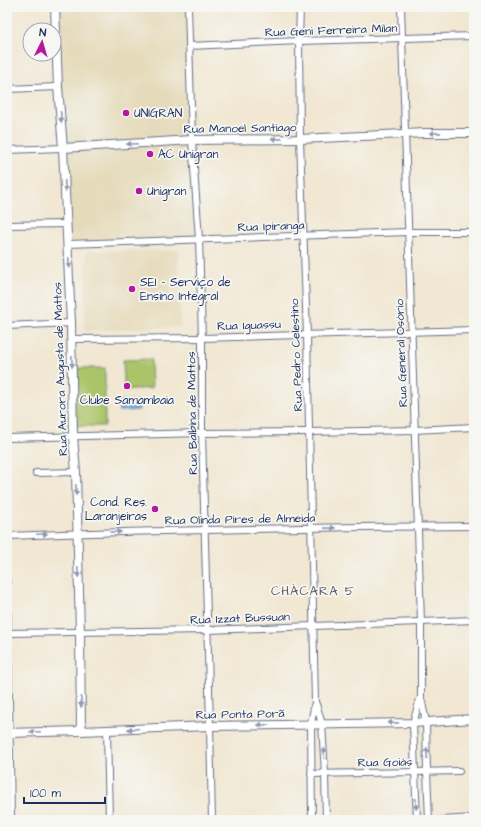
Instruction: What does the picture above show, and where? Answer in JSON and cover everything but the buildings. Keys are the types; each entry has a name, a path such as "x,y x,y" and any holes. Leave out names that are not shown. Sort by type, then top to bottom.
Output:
{"street":[{"name":"Rua Aurora Augusta de Mattos","path":"55,7 58,87 63,148 72,323 73,437 76,472 81,731"},
{"name":"Rua Balbina de Mattos","path":"188,7 192,140 199,239 202,338 202,433 212,820"},
{"name":"Rua Pedro Celestino","path":"300,7 298,41 300,139 307,335 315,702 311,724 312,820"},
{"name":"Rua General Osório","path":"401,7 421,622 421,698 426,722 429,820"},
{"name":"Rua Geni Ferreira Milan","path":"189,46 474,36"},
{"path":"7,89 58,87"},
{"name":"Rua Manoel Santiago","path":"7,150 192,140 300,139 425,133 474,133"},
{"path":"7,225 66,224"},
{"name":"Rua Ipiranga","path":"68,244 408,232 474,232"},
{"path":"7,326 72,323"},
{"name":"Rua Iguassu","path":"72,339 202,338 474,330"},
{"path":"7,438 414,430 474,427"},
{"path":"36,473 76,472"},
{"name":"Rua Olinda Pires de Almeida","path":"7,536 205,530 474,526"},
{"path":"7,582 8,733 11,820"},
{"name":"Rua Izzat Bussuan","path":"8,633 208,630 474,620"},
{"name":"Rua General Osório","path":"417,820 413,723 421,698"},
{"name":"Rua Pedro Celestino","path":"315,702 322,724 326,820"},
{"name":"Rua Ponta Porã","path":"8,733 210,726 413,723 474,719"},
{"path":"107,730 109,820"},
{"name":"Rua Goiás","path":"311,774 459,770"},
{"path":"443,820 474,818"}],"shaded area":[{"name":"UNIGRAN","path":"55,7 188,7 199,239 68,244 58,62 62,62 62,22 56,22"},
{"name":"SEI - Serviço de Ensino Integral","path":"178,250 180,327 84,331 87,251"}],"green space":[{"path":"151,359 152,388 124,390 123,360"},
{"path":"74,368 105,368 105,426 76,426"}],"water":[{"path":"118,401 138,401 139,410 119,411"}],"place":[{"name":"UNIGRAN","path":"126,113"},
{"name":"AC Unigran","path":"150,154"},
{"name":"Unigran","path":"139,191"},
{"name":"SEI - Serviço de Ensino Integral","path":"132,289"},
{"name":"Clube Samambaia","path":"127,386"},
{"name":"Cond. Res. Laranjeiras","path":"155,509"}],"district":[{"name":"CHÁCARA 5","path":"313,590"}]}
